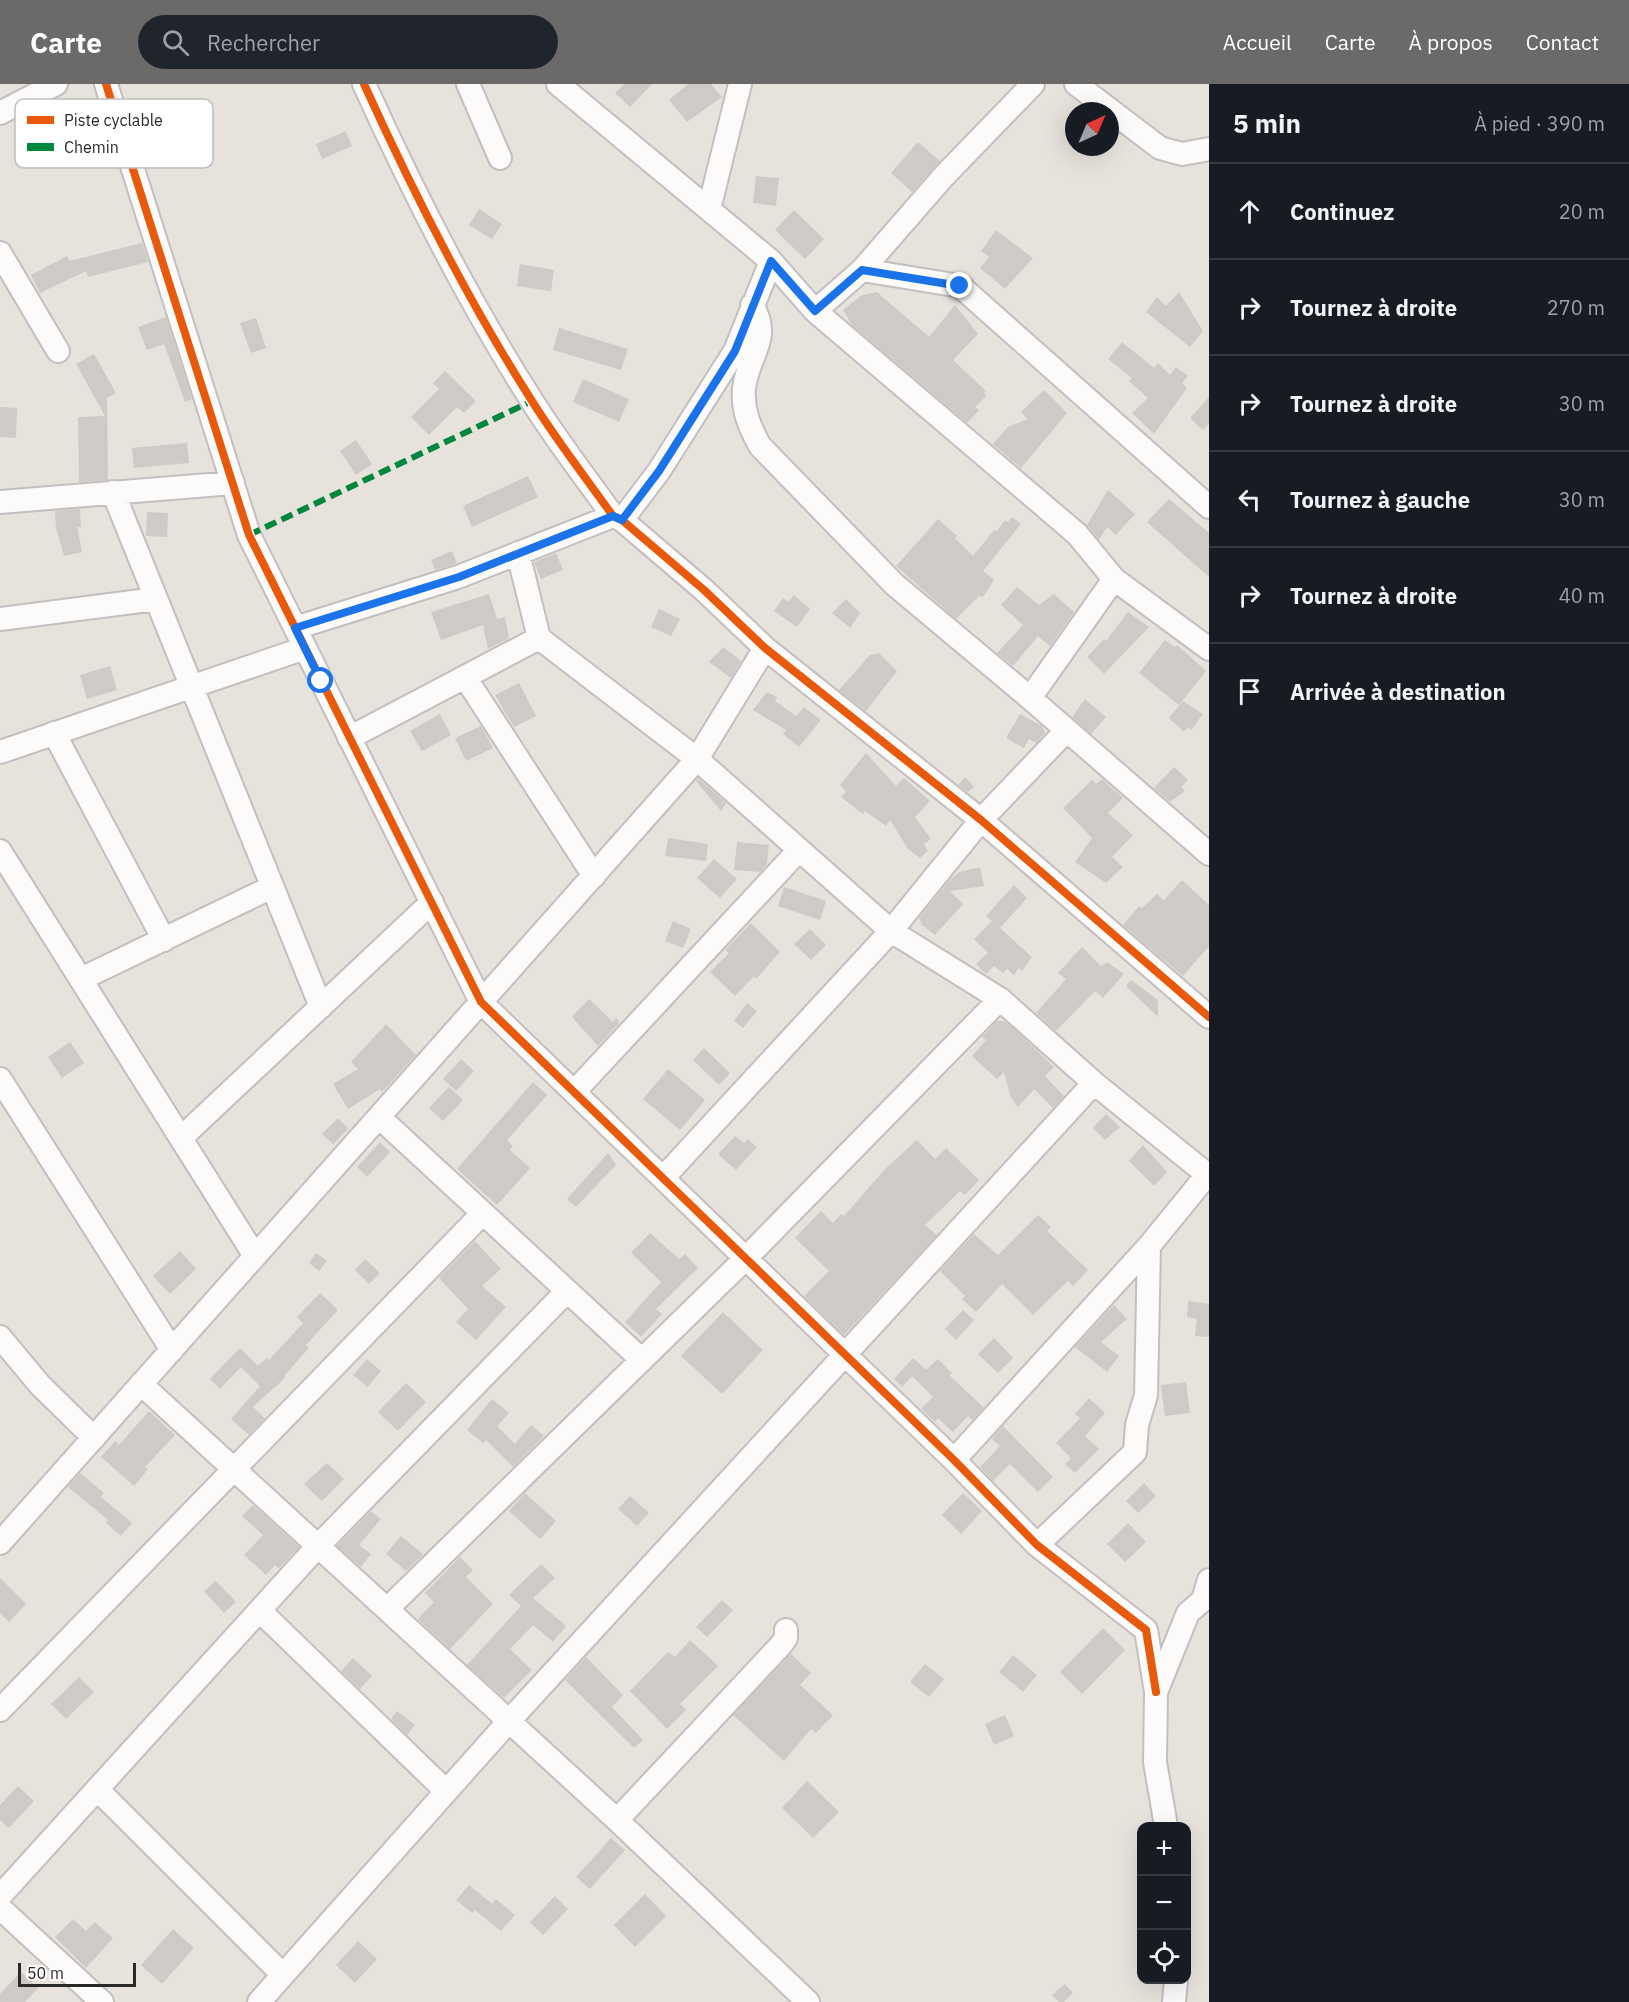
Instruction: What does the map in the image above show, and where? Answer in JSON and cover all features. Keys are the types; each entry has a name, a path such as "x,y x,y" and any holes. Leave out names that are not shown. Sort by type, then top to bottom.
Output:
{"street":[{"path":"106,84 111,99"},
{"path":"364,84 398,159 430,220 526,391 617,518 704,590 765,648 981,820 1209,1017"},
{"path":"468,84 500,158"},
{"path":"558,84 771,261 815,311 1077,534 1114,579 1209,649"},
{"path":"709,209 740,84"},
{"path":"815,311 862,270 944,176 1033,84"},
{"path":"1076,84 1160,148 1182,154 1209,149"},
{"path":"26,99 52,85"},
{"path":"0,113 15,105"},
{"path":"133,168 249,535 481,1002 954,1460 1037,1545 1146,1630 1170,1633 1203,1600 1209,1580"},
{"path":"0,253 58,351"},
{"path":"0,752 191,687 300,638 518,553 617,518 659,471 735,351 771,261"},
{"path":"862,270 960,286 1209,507"},
{"path":"752,305 762,330 747,378 744,408 749,426 760,446 895,585 1030,698 1209,854"},
{"path":"735,351 747,378"},
{"path":"0,502 233,483"},
{"path":"113,492 321,1007"},
{"path":"518,553 539,638 697,759 891,931 1000,999 1094,1083 1208,1175 1149,1246 954,1460"},
{"path":"1030,698 1114,579"},
{"path":"0,619 156,599"},
{"path":"350,738 539,638"},
{"path":"4,1531 94,1438 697,759 765,648"},
{"path":"465,677 594,876"},
{"path":"663,1178 891,931 981,820 1066,731"},
{"path":"54,733 164,940"},
{"path":"574,1092 799,850"},
{"path":"0,851 255,1256"},
{"path":"412,864 412,921"},
{"path":"81,979 272,887"},
{"path":"181,1138 432,902"},
{"path":"387,1609 746,1258 1000,999"},
{"path":"0,1079 171,1350"},
{"path":"259,2002 509,1721 1094,1083"},
{"path":"379,1117 642,1360"},
{"path":"0,1710 483,1213"},
{"path":"1037,1545 1135,1452 1137,1425 1146,1395 1149,1246"},
{"path":"0,1896 318,1546 567,1291"},
{"path":"0,1337 40,1384 94,1438"},
{"path":"141,1384 617,1820 808,2002"},
{"path":"260,1611 446,1791"},
{"path":"1156,1692 1188,1613"},
{"path":"617,1820 781,1645 786,1638 786,1630"},
{"path":"1146,1630 1156,1692 1155,1762 1165,1822"},
{"path":"98,1790 283,1975"},
{"path":"0,1908 102,2002"},
{"path":"1174,2002 1176,1984"}],"building":[{"path":"624,84 652,84 630,107 615,93"},
{"path":"688,84 711,84 722,97 687,122 669,100"},
{"path":"346,131 352,146 322,159 316,144"},
{"path":"918,142 940,161 912,192 891,173"},
{"path":"756,176 779,178 776,206 753,203"},
{"path":"479,209 502,224 492,239 469,225"},
{"path":"794,210 824,239 805,259 775,230"},
{"path":"996,230 1033,258 1005,289 980,268 989,257 981,251"},
{"path":"142,243 148,262 88,277 86,271 40,293 31,275 67,256 70,261"},
{"path":"520,264 554,270 551,291 517,286"},
{"path":"877,292 929,337 955,305 978,334 953,360 986,391 984,393 986,396 975,407 979,410 967,423 852,325 843,310 862,295"},
{"path":"1179,292 1203,331 1190,347 1146,312 1157,297 1166,306"},
{"path":"166,317 192,399 185,402 164,344 147,350 138,327"},
{"path":"256,318 266,348 251,353 240,323"},
{"path":"559,328 628,349 621,370 553,350"},
{"path":"1122,342 1154,368 1158,363 1170,375 1176,367 1188,376 1182,383 1187,388 1154,434 1132,413 1148,398 1129,381 1132,378 1108,359"},
{"path":"94,354 116,393 107,398 108,480 79,482 78,417 105,416 76,364"},
{"path":"445,371 476,401 464,413 457,407 429,435 411,417 439,389 433,383"},
{"path":"583,379 629,399 619,422 573,402"},
{"path":"1044,390 1067,413 1021,468 993,444 1008,427 1028,419 1021,412"},
{"path":"1209,397 1209,424 1203,430 1190,418"},
{"path":"0,407 17,408 16,438 0,437"},
{"path":"356,440 372,464 356,475 340,451"},
{"path":"187,443 189,463 134,468 132,448"},
{"path":"528,476 538,497 472,527 463,506"},
{"path":"1108,490 1135,514 1116,535 1107,527 1099,540 1087,525"},
{"path":"1169,499 1209,533 1209,577 1147,522"},
{"path":"80,509 81,527 77,527 82,552 64,556 56,528 55,511"},
{"path":"147,512 168,513 167,537 146,536"},
{"path":"1012,517 1021,524 983,571 994,580 983,597 979,596 956,619 896,566 938,519 957,536 955,538 973,556 994,530 997,531 1005,520 1008,522"},
{"path":"452,551 457,563 435,570 431,560"},
{"path":"556,553 563,570 541,579 534,562"},
{"path":"1017,587 1039,605 1054,594 1074,612 1050,646 1038,636 1013,666 997,653 1023,625 1001,605"},
{"path":"489,594 497,619 505,617 509,638 488,649 483,625 441,640 431,612"},
{"path":"794,595 810,609 797,627 774,611 783,598 788,602"},
{"path":"846,599 860,613 850,628 832,613"},
{"path":"659,609 680,619 671,636 651,627"},
{"path":"1128,612 1149,627 1104,674 1087,657 1104,639 1106,641"},
{"path":"1165,640 1175,647 1177,645 1206,671 1179,705 1139,673"},
{"path":"723,647 741,661 731,678 709,662"},
{"path":"879,653 897,671 866,711 839,690 870,655"},
{"path":"110,666 117,690 87,699 80,675"},
{"path":"519,683 536,716 514,727 495,695"},
{"path":"767,692 777,697 775,701 796,716 804,707 821,720 799,747 783,734 786,730 753,710"},
{"path":"1085,699 1106,717 1091,734 1072,717"},
{"path":"1183,701 1203,714 1191,730 1188,727 1184,732 1169,718"},
{"path":"440,714 451,735 422,751 410,731"},
{"path":"1020,714 1042,726 1045,733 1036,743 1029,739 1024,748 1006,738"},
{"path":"481,726 493,748 466,761 455,738"},
{"path":"866,753 896,786 904,778 930,801 915,817 931,839 924,844 928,851 920,858 908,849 890,820 886,826 865,811 863,814 841,797 846,792 840,785"},
{"path":"1174,767 1188,780 1181,787 1185,791 1170,802 1154,788"},
{"path":"965,777 974,787 968,792 958,785"},
{"path":"698,778 726,803 721,811 696,781"},
{"path":"1102,779 1123,798 1108,813 1133,835 1112,857 1123,867 1106,883 1075,862 1092,838 1063,808 1092,780 1096,784"},
{"path":"668,838 708,844 706,861 665,856"},
{"path":"737,842 769,845 767,864 760,872 734,870"},
{"path":"714,859 737,879 720,898 697,878"},
{"path":"980,867 984,886 950,891 963,904 935,935 922,925 919,918 948,882 959,872"},
{"path":"1182,880 1209,905 1209,946 1183,976 1123,925 1139,906 1142,908 1157,894 1164,900"},
{"path":"1014,885 1027,898 1000,928 1032,957 1022,971 1019,968 1014,975 1007,969 1003,973 994,966 986,974 976,964 988,953 974,939 992,921 986,916"},
{"path":"784,887 826,901 820,920 778,906"},
{"path":"673,921 691,929 683,948 665,941"},
{"path":"751,923 780,952 756,979 754,976 735,996 710,972 729,953 725,950"},
{"path":"810,929 826,945 811,960 794,944"},
{"path":"1082,947 1101,966 1107,962 1124,974 1103,998 1095,991 1056,1031 1036,1013 1066,979 1058,973"},
{"path":"1131,980 1158,1000 1158,1017 1126,986"},
{"path":"589,999 613,1022 616,1018 620,1022 598,1046 572,1017"},
{"path":"747,1003 757,1011 743,1028 734,1021"},
{"path":"997,1021 1003,1021 1011,1026 1054,1067 1045,1076 1064,1096 1053,1108 1034,1089 1018,1107 1011,1098 1004,1072 997,1079 972,1056 986,1040 982,1037"},
{"path":"386,1024 416,1055 382,1092 380,1089 348,1109 333,1084 358,1069 351,1062"},
{"path":"70,1042 84,1063 62,1078 48,1057"},
{"path":"704,1048 730,1073 719,1085 693,1060"},
{"path":"461,1059 474,1071 456,1091 443,1079"},
{"path":"668,1069 705,1100 680,1130 643,1099"},
{"path":"533,1082 547,1095 507,1140 513,1146 510,1150 530,1168 497,1205 457,1169"},
{"path":"449,1087 463,1100 443,1121 429,1108"},
{"path":"1106,1114 1120,1127 1105,1140 1093,1128"},
{"path":"338,1118 348,1129 333,1144 322,1134"},
{"path":"735,1136 744,1143 748,1139 757,1147 736,1170 718,1154"},
{"path":"917,1140 935,1159 946,1148 979,1180 965,1195 960,1191 925,1225 937,1235 844,1335 804,1296 829,1271 795,1238 821,1211 833,1223 841,1214 844,1216 885,1169"},
{"path":"380,1142 390,1152 367,1177 357,1167"},
{"path":"1143,1145 1167,1172 1154,1186 1129,1161"},
{"path":"608,1153 616,1165 576,1207 567,1199"},
{"path":"1038,1215 1051,1227 1047,1231 1088,1270 1073,1286 1068,1281 1033,1315 1002,1284 976,1312 962,1299 965,1296 940,1271 974,1234 998,1255"},
{"path":"650,1233 679,1259 685,1254 698,1268 656,1309 662,1314 641,1337 625,1322 661,1282 631,1253"},
{"path":"475,1241 501,1269 482,1286 506,1307 476,1340 456,1322 468,1309 439,1278"},
{"path":"180,1251 196,1269 170,1294 153,1276"},
{"path":"316,1253 327,1261 319,1271 309,1263"},
{"path":"365,1259 380,1273 369,1284 355,1270"},
{"path":"320,1293 338,1310 306,1345 309,1348 284,1376 285,1378 253,1407 265,1418 249,1435 231,1419 260,1386 241,1367 220,1389 210,1379 240,1348 258,1366 267,1358 269,1360 303,1323 297,1317"},
{"path":"1188,1301 1209,1304 1209,1337 1195,1336 1197,1319 1187,1317"},
{"path":"1114,1305 1127,1319 1101,1342 1119,1356 1107,1372 1075,1347"},
{"path":"963,1310 974,1320 956,1340 945,1329"},
{"path":"723,1312 763,1350 722,1394 681,1356"},
{"path":"994,1338 1013,1358 998,1373 978,1354"},
{"path":"913,1358 926,1370 938,1359 952,1373 949,1375 984,1408 972,1420 968,1416 953,1432 938,1418 935,1422 921,1409 933,1397 912,1376 902,1387 894,1379"},
{"path":"367,1359 381,1371 368,1387 353,1375"},
{"path":"1186,1382 1190,1413 1165,1416 1161,1385"},
{"path":"406,1383 426,1402 398,1431 378,1412"},
{"path":"1089,1398 1105,1413 1085,1436 1099,1449 1075,1473 1065,1464 1071,1458 1056,1443 1080,1418 1075,1414"},
{"path":"492,1399 509,1413 497,1426 515,1444 531,1425 544,1436 513,1467 486,1440 483,1443 467,1430"},
{"path":"149,1411 175,1435 145,1467 148,1469 134,1486 101,1457 115,1441 119,1445"},
{"path":"1003,1426 1053,1477 1038,1492 1010,1464 993,1481 980,1467 1000,1446 992,1439"},
{"path":"327,1463 344,1479 322,1501 304,1484"},
{"path":"80,1473 104,1493 101,1497 132,1523 121,1536 106,1523 108,1520 68,1487"},
{"path":"1144,1483 1156,1496 1138,1513 1126,1501"},
{"path":"525,1493 556,1521 540,1539 509,1511"},
{"path":"963,1493 982,1511 961,1534 942,1515"},
{"path":"630,1496 649,1513 637,1526 618,1509"},
{"path":"253,1505 299,1547 279,1568 275,1565 266,1575 244,1555 263,1535 242,1516"},
{"path":"371,1511 381,1519 359,1545 371,1554 361,1567 337,1546"},
{"path":"1128,1523 1146,1542 1125,1562 1107,1544"},
{"path":"401,1536 423,1554 406,1571 386,1554"},
{"path":"460,1557 473,1570 466,1577 493,1604 450,1649 418,1619 434,1602 425,1593"},
{"path":"541,1564 555,1578 533,1598 566,1626 553,1642 533,1625 510,1649 532,1670 504,1698 467,1665 521,1606 509,1595"},
{"path":"0,1578 26,1604 9,1622 0,1613"},
{"path":"216,1581 236,1602 224,1613 204,1591"},
{"path":"722,1600 733,1610 707,1637 696,1627"},
{"path":"1103,1628 1125,1650 1082,1694 1060,1672"},
{"path":"690,1640 718,1666 680,1704 686,1710 667,1729 630,1691 668,1652 675,1657"},
{"path":"791,1654 811,1673 800,1685 833,1715 816,1733 811,1729 784,1761 733,1715"},
{"path":"1013,1655 1037,1675 1023,1692 999,1672"},
{"path":"586,1657 623,1695 612,1707 643,1740 634,1748 565,1680"},
{"path":"353,1658 372,1676 360,1689 341,1671"},
{"path":"925,1664 944,1679 929,1697 910,1682"},
{"path":"79,1677 94,1692 66,1719 51,1704"},
{"path":"397,1711 415,1725 407,1735 391,1719"},
{"path":"1005,1715 1014,1736 994,1745 985,1724"},
{"path":"807,1781 839,1812 813,1838 782,1808"},
{"path":"18,1786 34,1801 9,1828 0,1820 0,1805"},
{"path":"611,1838 625,1850 590,1889 576,1877"},
{"path":"469,1885 492,1904 496,1899 515,1915 501,1931 475,1910 472,1913 456,1900"},
{"path":"645,1894 666,1916 635,1947 614,1925"},
{"path":"555,1896 568,1909 543,1935 530,1922"},
{"path":"73,1919 86,1931 95,1922 113,1938 86,1968 55,1937"},
{"path":"173,1929 194,1948 162,1984 141,1965"},
{"path":"358,1941 377,1959 355,1983 336,1965"},
{"path":"21,1972 38,1988 25,2002 0,2002 0,1994"},
{"path":"1065,1984 1073,1993 1064,2002 1059,2002 1052,1995"}],"marked path":[{"path":"249,535 532,401"}],"cycle path":[{"path":"106,84 111,99"},
{"path":"364,84 422,205 508,363 561,445 613,516 622,520 704,590 765,648 981,820 1209,1017"},
{"path":"133,168 249,535 481,1002 954,1460 1037,1545 1146,1630 1156,1692"}],"route":[{"path":"321,681 295,628 459,577 613,516 622,520 659,471 735,351 771,261 815,311 862,270 960,286"}]}
